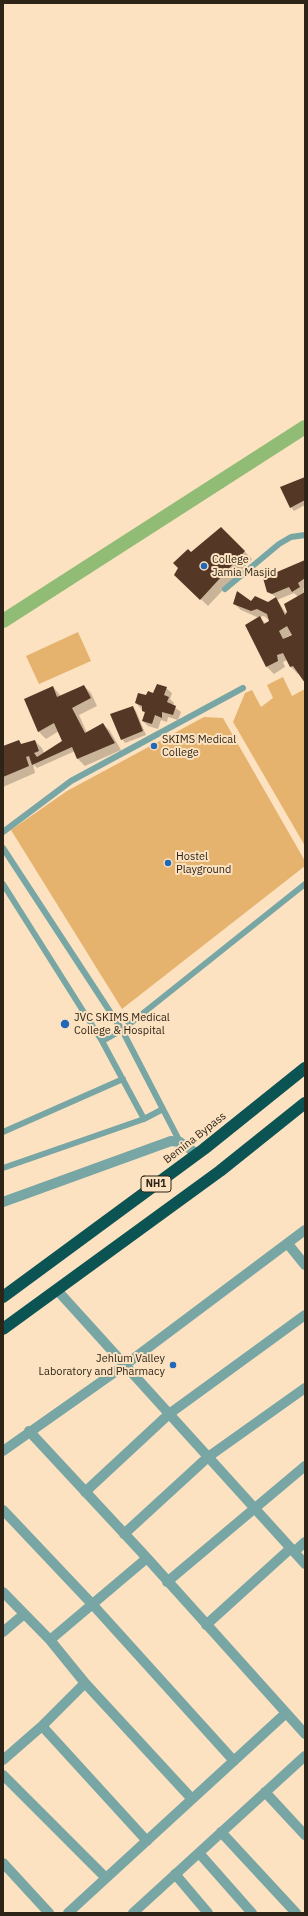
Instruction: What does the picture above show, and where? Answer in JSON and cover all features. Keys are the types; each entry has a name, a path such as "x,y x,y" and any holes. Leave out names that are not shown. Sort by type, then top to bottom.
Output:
{"highway":[{"name":"Bemina Bypass","path":"3,1297 197,1154 305,1068"},
{"name":"NH1","path":"3,1329 220,1171 305,1103"}],"street":[{"path":"3,1202 144,1150 171,1142 180,1142 197,1154"},
{"path":"3,1451 29,1431 124,1365 305,1230"},
{"path":"288,1244 305,1266"},
{"path":"57,1290 305,1564"},
{"path":"85,1492 169,1414 305,1315"},
{"path":"124,1534 208,1457 305,1388"},
{"path":"29,1431 147,1558 305,1734"},
{"path":"167,1582 305,1466"},
{"path":"3,1510 93,1605 234,1760"},
{"path":"206,1625 293,1550 305,1542"},
{"path":"50,1640 147,1558"},
{"path":"3,1592 50,1640 85,1683 192,1799"},
{"path":"3,1632 24,1614"},
{"path":"3,1760 42,1726 85,1683"},
{"path":"68,1913 286,1713"},
{"path":"42,1726 147,1841"},
{"path":"133,1913 305,1756"},
{"path":"3,1774 106,1878"},
{"path":"265,1792 305,1835"},
{"path":"221,1832 296,1913"},
{"path":"199,1852 252,1913"},
{"path":"3,1863 49,1913"},
{"path":"175,1874 208,1913"}],"lane":[{"path":"225,589 279,544 291,537 305,535"},
{"path":"3,832 71,781 243,688"},
{"path":"3,848 122,1030 180,1142"},
{"path":"3,884 102,1041 144,1119"},
{"path":"102,1041 122,1030 305,884"},
{"path":"3,1132 123,1079"},
{"path":"3,1168 144,1119 163,1109"}],"shaded area":[{"path":"78,632 91,661 39,684 26,656"},
{"path":"283,677 292,696 305,689 305,846 233,722 245,693 252,690 261,707 273,698 267,685"},
{"name":"Hostel Playground","path":"204,717 223,718 305,861 305,866 122,1009 11,830 67,791"}],"building":[{"path":"305,477 305,500 290,508 280,487"},
{"name":"College Jamia Masjid","path":"221,527 245,551 200,600 174,575 178,568 173,563 188,549 191,552"},
{"path":"305,560 305,578 298,583 300,587 292,592 289,587 272,594 267,592 263,578"},
{"path":"237,591 251,601 255,596 268,602 276,597 285,615 287,612 284,604 305,592 305,683 293,666 290,667 283,653 277,655 278,661 266,667 245,625 260,616 264,624 269,621 267,614 257,609 251,611 233,604","holes":["287,626 292,635 283,639 279,631"]},
{"path":"157,684 167,687 164,695 169,697 167,702 176,706 173,715 162,712 162,718 155,715 152,724 142,721 145,712 142,711 142,706 135,703 138,693 146,695 148,691 153,693"},
{"path":"84,685 91,698 72,708 85,733 103,723 115,743 77,759 72,747 32,765 29,756 26,757 29,766 3,777 3,746 19,740 21,744 35,740 39,751 34,753 37,757 62,741 54,723 38,732 24,699 53,686 57,697"},
{"path":"133,706 143,731 121,740 110,714"}],"waterway":[{"path":"3,621 305,427"}],"place":[{"name":"College Jamia Masjid","path":"204,566"},
{"name":"SKIMS Medical College","path":"154,746"},
{"name":"Hostel Playground","path":"168,863"},
{"name":"JVC SKIMS Medical College & Hospital","path":"65,1024"},
{"name":"Jehlum Valley Laboratory and Pharmacy","path":"173,1365"}]}
